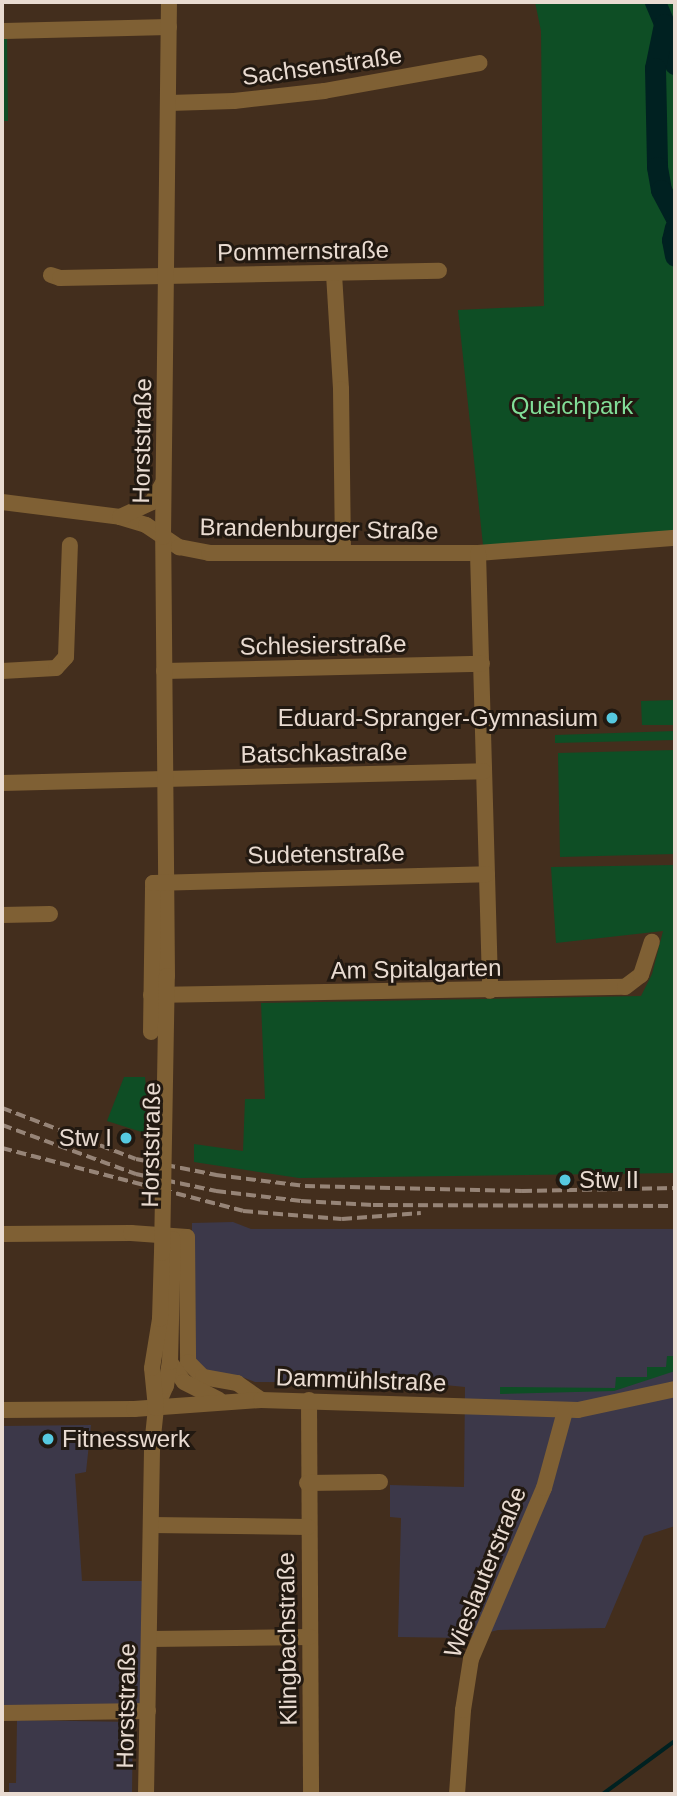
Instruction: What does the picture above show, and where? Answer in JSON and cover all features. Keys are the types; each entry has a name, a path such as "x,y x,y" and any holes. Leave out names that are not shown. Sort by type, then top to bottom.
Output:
{"street":[{"name":"Horststraße","path":"156,1408 166,1386 170,1362 166,1319 171,976 175,916 166,881 164,780 163,482 168,276 169,2"},
{"path":"4,31 169,27"},
{"name":"Sachsenstraße","path":"169,103 233,101 324,91 480,63"},
{"name":"Pommernstraße","path":"51,275 60,278 439,271"},
{"path":"334,274 341,389 343,553"},
{"path":"120,517 152,502 163,482"},
{"name":"Brandenburger Straße","path":"2,502 120,517 146,525 184,549 209,553 478,553 675,538"},
{"path":"2,671 56,668 66,657 70,545"},
{"path":"478,553 490,991"},
{"name":"Schlesierstraße","path":"164,671 482,664"},
{"name":"Batschkastraße","path":"2,783 484,771"},
{"name":"Sudetenstraße","path":"166,881 487,874"},
{"path":"151,1032 151,894 153,883 166,881"},
{"path":"2,915 50,914"},
{"name":"Am Spitalgarten","path":"152,995 625,987 641,975 652,942"},
{"path":"2,1234 148,1234 187,1237 186,1354 191,1368 203,1377 237,1383 261,1399"},
{"name":"Horststraße","path":"146,1794 156,1408 152,1368 166,1319"},
{"path":"170,1362 189,1386 222,1401"},
{"name":"Dammühlstraße","path":"2,1410 156,1408 261,1399 565,1411 596,1408 675,1389"},
{"name":"Klingbachstraße","path":"309,1400 307,1483 311,1792"},
{"name":"Wieslauterstraße","path":"457,1794 463,1710 471,1659 544,1488 565,1411"},
{"path":"307,1483 380,1482"},
{"path":"152,1525 308,1527"},
{"path":"150,1639 310,1637"},
{"path":"2,1713 148,1711"}],"shaded area":[{"path":"233,1222 251,1229 675,1229 675,1526 644,1536 605,1628 498,1630 466,1638 398,1637 401,1518 390,1517 390,1485 464,1487 465,1387 425,1383 255,1382 237,1375 214,1375 197,1363 191,1346 192,1223"},
{"path":"91,1425 86,1472 75,1474 82,1581 142,1581 141,1706 2,1705 2,1426"},
{"path":"17,1720 133,1722 132,1794 9,1794 9,1783 16,1783"}],"green space":[{"name":"Queichpark","path":"535,2 675,2 675,538 483,545 458,310 544,306 541,31"},
{"path":"2,38 7,38 8,121 2,121"},
{"path":"675,700 675,725 642,725 641,701"},
{"path":"675,731 675,740 555,743 555,735"},
{"path":"675,750 675,854 560,857 558,753"},
{"path":"675,865 675,1173 299,1178 194,1162 194,1144 243,1151 245,1099 265,1099 261,1003 641,996 652,974 663,931 556,943 551,867"},
{"path":"124,1077 145,1077 151,1135 107,1121"},
{"path":"667,1356 675,1356 675,1371 614,1391 500,1394 500,1387 615,1388 616,1377 647,1377 647,1367 666,1367"}],"waterway":[{"path":"655,2 667,30 675,64"},
{"path":"664,24 655,68 657,167 661,190 675,216"},
{"path":"675,227 672,240 675,256"},
{"path":"603,1794 675,1741"}],"railway":[{"path":"2,1108 136,1159 216,1175 305,1186 522,1191 675,1188"},
{"path":"2,1125 136,1174 216,1191 301,1201 373,1205 675,1206"},
{"path":"2,1148 243,1211 342,1219 421,1213"}],"place":[{"name":"Eduard-Spranger-Gymnasium","path":"612,718"},
{"name":"Stw I","path":"126,1138"},
{"name":"Stw II","path":"565,1180"},
{"name":"Fitnesswerk","path":"48,1439"}]}
